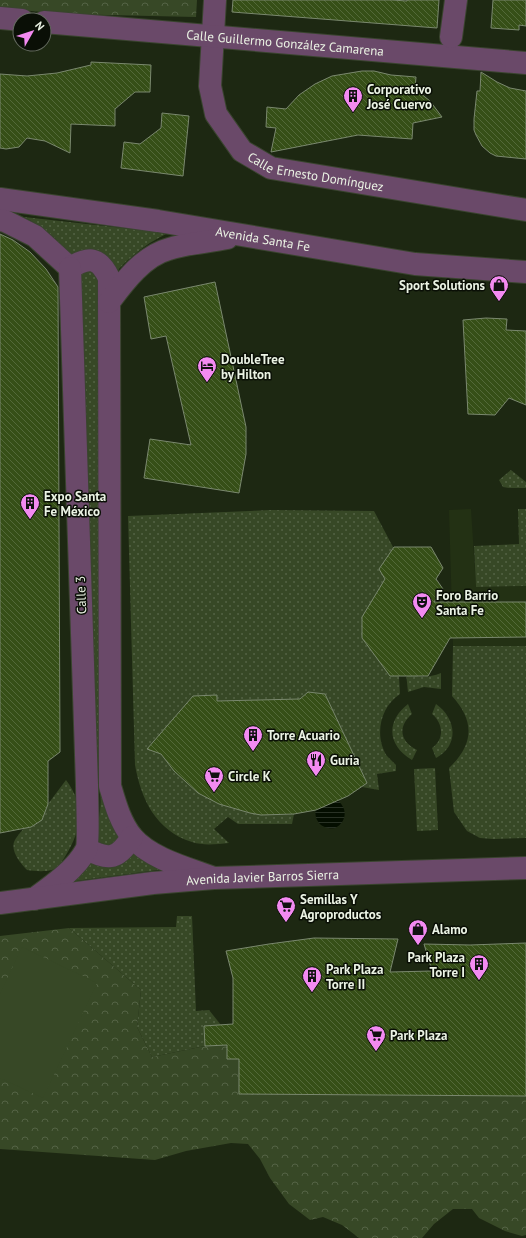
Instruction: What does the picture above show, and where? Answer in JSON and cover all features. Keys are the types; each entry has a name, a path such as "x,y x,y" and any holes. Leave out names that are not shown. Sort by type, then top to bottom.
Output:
{"street":[{"name":"Calle Ernesto Domínguez","path":"215,0 210,86 216,114 242,151 271,168 526,210"},
{"path":"451,37 456,0"},
{"path":"0,18 12,19"},
{"name":"Calle Guillermo González Camarena","path":"52,23 526,63"},
{"name":"Avenida Santa Fe","path":"0,199 80,209 415,264 526,272"},
{"path":"0,220 35,236 70,268 87,260 93,260 105,269 109,278 110,786 115,805 132,837 165,860 214,878"},
{"path":"109,302 130,277 153,256 168,249 244,236"},
{"name":"Calle 3","path":"70,268 87,785 87,849"},
{"path":"34,899 65,874 87,849 105,856 113,856 120,852 132,837"},
{"name":"Avenida Javier Barros Sierra","path":"0,903 153,883 214,878 526,868"}],"shaded area":[{"path":"471,509 476,587 526,586 526,646 453,646 449,510"},
{"path":"337,800 343,807 345,815 344,819 335,828 322,826 317,820 315,812 316,807"}],"green space":[{"path":"0,0 197,0 196,17 63,14 0,8"},
{"path":"24,217 168,233 154,240 129,259 118,270 106,256 93,249 69,255 50,233"},
{"path":"82,267 103,273 120,840 109,846 99,842 98,838 97,830 100,811 100,791 93,758 79,276"},
{"path":"511,470 526,482 526,488 503,487 499,480"},
{"path":"518,509 526,509 526,586 476,587 474,546 519,544"},
{"path":"271,510 374,511 393,547 400,694 388,706 381,722 380,731 383,748 387,756 396,765 396,771 377,774 379,790 362,787 367,783 325,694 308,692 300,699 217,701 216,695 193,696 147,749 161,754 174,771 198,793 219,804 250,813 283,815 294,814 292,824 238,824 228,817 214,829 229,843 201,844 192,842 179,837 169,830 152,812 141,790 135,765 128,516"},
{"path":"453,646 526,646 526,838 480,838 467,831 454,812 449,768 463,750 467,741 468,723 460,705 452,696"},
{"path":"406,673 424,677 441,673 441,689 424,687 408,692"},
{"path":"408,704 412,714 404,723 402,733 407,742 417,750 412,760 398,748 392,734 396,718"},
{"path":"436,704 448,717 451,724 452,739 444,753 436,758 432,748 439,740 441,731 436,718 432,714"},
{"path":"435,768 438,830 417,831 414,769"},
{"path":"66,780 72,789 79,808 78,826 75,836 66,855 54,869 49,871 27,870 19,861 15,853 13,846 14,842 24,828 31,827 42,820 48,804"},
{"path":"138,849 173,868 68,882 85,862"},
{"path":"177,916 192,916 196,1011 209,1010 221,1025 205,1026 205,1046 152,1057 137,1027 141,990 69,928 176,927"},
{"path":"69,928 141,990 137,1027 152,1057 205,1046 227,1045 227,1058 239,1059 240,1094 526,1096 526,1235 522,1236 505,1231 479,1218 472,1209 453,1209 434,1224 422,1238 359,1238 342,1225 323,1217 310,1220 289,1204 270,1178 260,1159 248,1144 231,1143 186,1151 155,1160 0,1149 0,936"},
{"path":"22,947 97,983 43,1098 0,1078 0,994"}],"building":[{"path":"233,0 439,0 437,28 232,12"},
{"path":"493,0 526,0 526,26 519,25 519,30 491,28"},
{"path":"91,62 151,65 150,92 135,92 115,109 115,126 71,124 70,153 45,141 27,138 19,147 6,149 0,148 0,74 27,76 57,73 91,65"},
{"name":"Corporativo José Cuervo","path":"362,71 374,71 391,75 416,77 415,89 430,101 442,117 413,123 412,139 358,135 271,152 276,128 266,127 267,107 286,109 299,95 315,84 332,76"},
{"path":"481,72 510,88 526,91 526,159 496,156 482,146 476,135 474,130 474,119 477,91 480,91"},
{"path":"162,113 189,116 183,176 121,168 124,142 140,144 161,128"},
{"name":"Expo Santa Fe México","path":"0,234 13,240 30,252 46,269 58,287 60,752 48,761 48,804 42,820 31,827 0,833"},
{"name":"DoubleTree by Hilton","path":"215,282 246,427 246,454 239,493 144,478 150,439 191,445 166,336 151,339 144,297"},
{"path":"486,318 507,319 506,330 526,331 526,405 509,398 495,415 468,414 463,320"},
{"path":"394,547 431,547 443,568 436,579 443,589 434,602 526,602 526,637 450,638 428,676 390,676 362,638 362,617 385,579 379,569"},
{"name":"Torre Acuario","path":"308,692 325,694 367,783 348,796 316,810 294,814 261,815 219,804 198,793 174,771 161,754 147,749 193,696 217,695 217,701 300,699"},
{"path":"314,938 398,939 390,972 432,971 424,944 470,945 526,943 526,1096 239,1094 239,1059 227,1059 227,1045 205,1046 204,1026 233,1024 233,978 226,951"}],"place":[{"name":"Corporativo José Cuervo","path":"353,113"},
{"name":"Sport Solutions","path":"499,302"},
{"name":"DoubleTree by Hilton","path":"207,383"},
{"name":"Expo Santa Fe México","path":"30,520"},
{"name":"Foro Barrio Santa Fe","path":"422,619"},
{"name":"Torre Acuario","path":"253,752"},
{"name":"Guria","path":"316,777"},
{"name":"Circle K","path":"214,793"},
{"name":"Semillas Y Agroproductos","path":"286,923"},
{"name":"Alamo","path":"418,946"},
{"name":"Park Plaza Torre I","path":"479,981"},
{"name":"Park Plaza Torre II","path":"312,993"},
{"name":"Park Plaza","path":"376,1052"}]}
